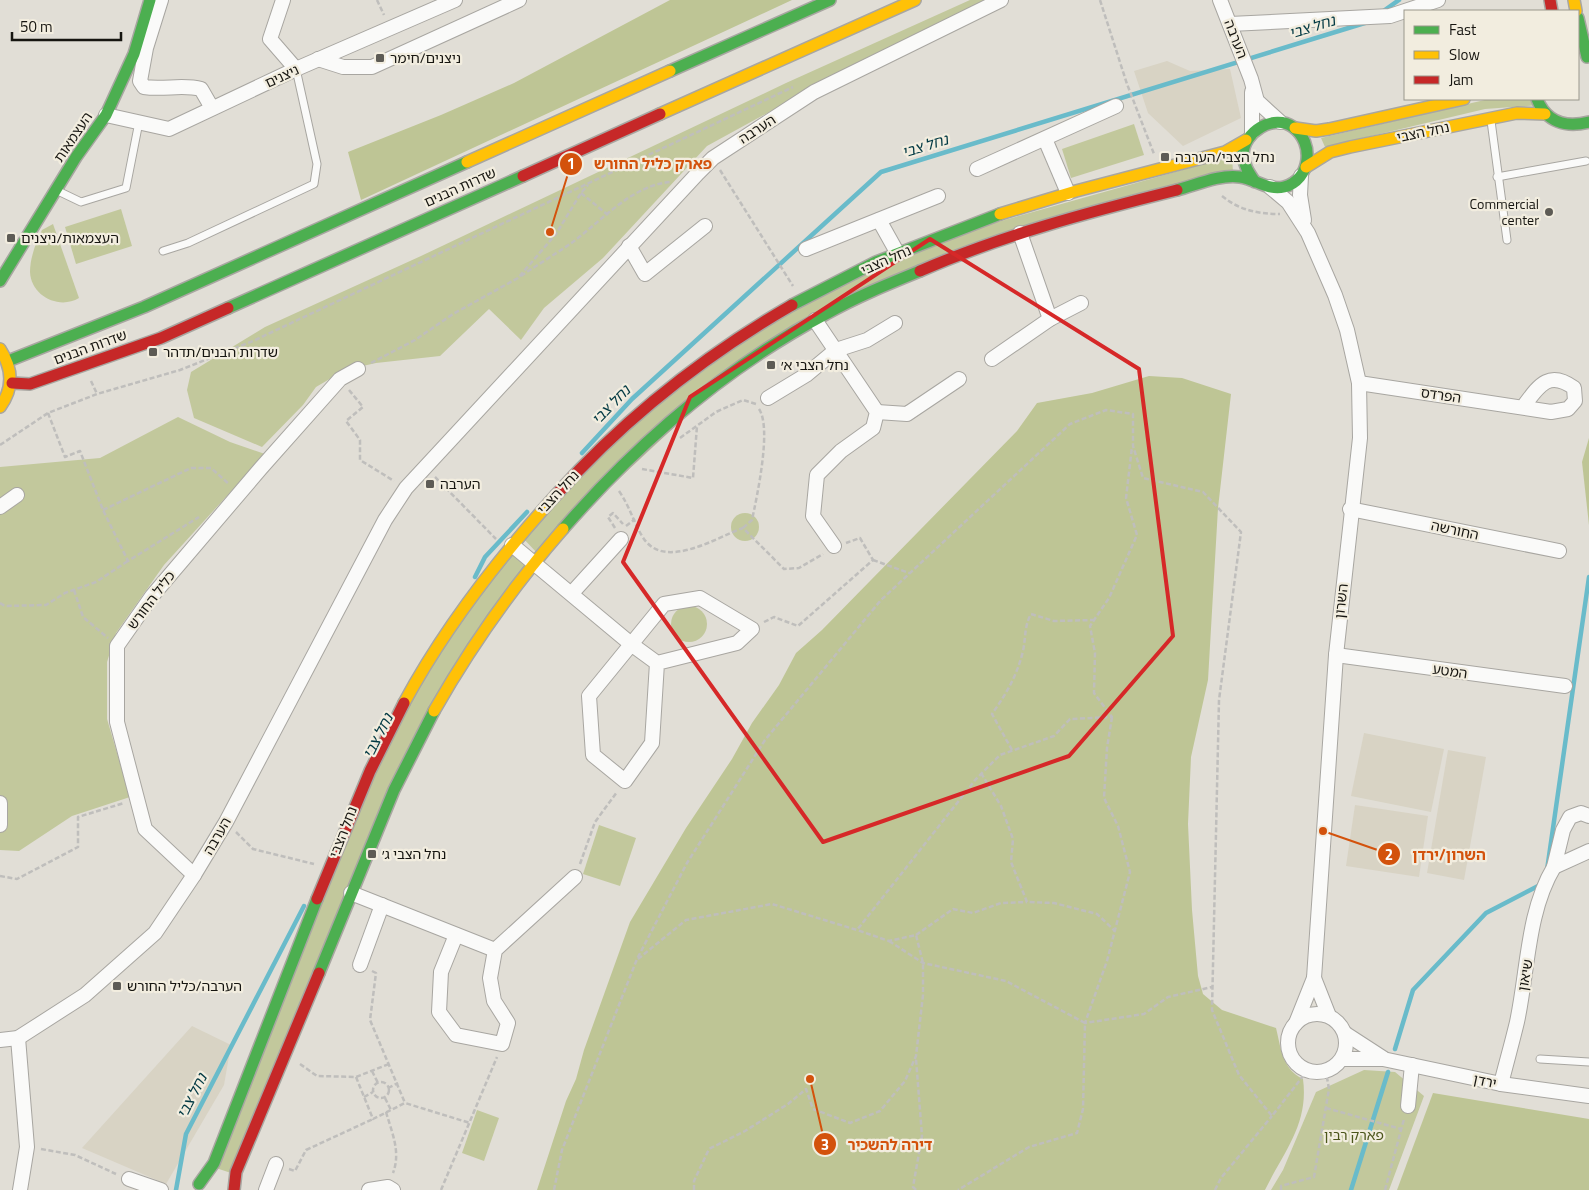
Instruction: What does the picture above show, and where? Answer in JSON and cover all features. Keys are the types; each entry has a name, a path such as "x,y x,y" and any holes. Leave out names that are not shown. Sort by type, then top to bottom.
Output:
{"street":[{"name":"העצמאות","path":"0,280 56,190 106,115 134,54 150,0"},
{"path":"162,0 146,48 140,81 144,87 163,90 189,86 201,89 212,108"},
{"path":"284,0 270,39 296,69"},
{"name":"ניצנים","path":"106,115 169,128 318,59 455,0"},
{"path":"318,59 343,68 372,68 519,0"},
{"name":"שדרות הבנים","path":"8,361 144,307 830,0"},
{"name":"שדרות הבנים","path":"12,383 30,384 47,379 161,338 915,0"},
{"name":"הערבה","path":"0,1040 18,1038 86,996 155,933 194,875 226,822 385,520 406,488 629,246 713,158 814,92 1001,0"},
{"name":"הערבה","path":"1220,0 1251,79 1257,101 1280,122"},
{"path":"1408,10 1438,0"},
{"path":"1230,24 1390,16 1404,11"},
{"path":"1579,23 1585,56"},
{"name":"הערבה","path":"1249,136 1254,118 1251,79"},
{"name":"נחל הצבי","path":"1295,128 1316,131 1329,129 1460,100"},
{"path":"1538,100 1546,114 1558,123 1570,126 1589,122"},
{"path":"977,169 1116,106"},
{"name":"נחל הצבי","path":"1303,172 1319,158 1337,150 1517,113 1546,114"},
{"path":"1280,122 1295,128 1301,134 1308,149 1303,172 1284,187 1270,187 1256,182 1248,174 1243,161 1249,136 1261,125 1280,122"},
{"name":"נחל הצבי","path":"196,1187 214,1163 365,778 417,679 448,630 509,547 551,498 646,406 745,336 802,300 898,254 976,222 1068,193 1225,152 1249,136"},
{"path":"1045,139 1068,193"},
{"name":"השרון","path":"1303,172 1300,195 1308,233"},
{"name":"נחל הצבי","path":"227,1186 236,1172 286,1055 351,893 419,739 475,645 570,520 610,478 656,434 706,392 815,320 919,271 1020,233 1090,212 1230,177 1256,182"},
{"name":"השרון","path":"1270,187 1288,202 1308,233 1344,321 1359,383 1360,438 1350,509 1336,655 1314,978 1296,1023"},
{"path":"806,249 938,196"},
{"path":"879,220 898,254"},
{"path":"629,246 644,274 704,226"},
{"path":"1020,233 1050,319"},
{"path":"992,359 1050,319 1081,303"},
{"path":"815,320 877,412 873,428 841,451 817,475 813,516 834,546"},
{"path":"768,398 806,375 836,350 867,340 895,323"},
{"path":"0,349 8,361 12,383 8,396 0,407"},
{"name":"כליל החורש","path":"117,646 152,596 240,493 340,379 358,369"},
{"path":"877,412 907,414 959,379"},
{"name":"הפרדס","path":"1359,383 1523,407"},
{"path":"0,508 17,495"},
{"name":"החורשה","path":"1350,509 1559,552"},
{"path":"572,593 621,539"},
{"path":"509,547 535,564 631,644 657,663"},
{"path":"700,598 752,629 737,643 657,663 652,743 625,781 593,755 589,696 664,604 700,598"},
{"path":"117,646 117,722 145,829 194,875"},
{"name":"המטע","path":"1336,655 1565,686"},
{"path":"0,803 0,825"},
{"name":"שיאון","path":"1501,1084 1517,1022 1534,923 1545,883 1554,867 1563,830 1570,817 1581,813 1589,816"},
{"path":"1554,867 1589,851"},
{"path":"456,935 441,972 439,1012 456,1035 502,1044 508,1023 494,1001 490,978 495,950 575,877"},
{"path":"351,893 495,950"},
{"path":"360,965 382,905"},
{"name":"השרון","path":"1314,978 1329,1016"},
{"path":"1312,1014 1329,1016 1336,1021 1346,1034 1346,1051 1343,1059 1326,1072 1307,1071 1292,1059 1289,1050 1290,1031 1296,1023 1312,1014"},
{"name":"ירדן","path":"1346,1034 1383,1059"},
{"path":"18,1038 27,1147 20,1190"},
{"name":"ירדן","path":"1343,1059 1383,1059 1501,1084 1589,1096"},
{"path":"1408,1106 1412,1065"},
{"path":"266,1190 276,1164"},
{"path":"129,1180 161,1190"},
{"path":"196,1187 227,1186"},
{"path":"369,1190 390,1188"}],"lane":[{"path":"163,251 188,243 314,184 317,164 296,69"},
{"path":"1491,118 1497,177 1507,240"},
{"path":"56,190 81,202 126,188 139,122"},
{"path":"1497,177 1586,160"},
{"path":"1540,1059 1589,1062"}],"path":[{"path":"1100,0 1127,84 1160,169"},
{"path":"0,445 48,413 97,394 180,370 253,341 794,87"},
{"path":"713,158 802,300"},
{"path":"358,369 415,340 453,314 518,278 570,244 624,201 658,183 676,181"},
{"path":"1211,181 1223,197 1233,205 1253,212 1297,214"},
{"path":"518,278 556,234 580,193 591,182"},
{"path":"580,193 608,215"},
{"path":"340,379 363,407 346,422 360,440 360,460 406,488"},
{"path":"675,442 716,412 743,400 756,404 768,398"},
{"path":"554,1190 562,1150 637,960 687,864 765,740 881,600 1070,424 1106,410 1133,414 1133,446 1126,498 1137,535 1109,598 1090,626 1095,653 1094,693 1112,717 1107,748 1104,798 1118,826 1130,872 1107,961 1085,1023 1082,1109 1077,1133 1029,1147 958,1190"},
{"path":"48,413 65,457 80,450 104,510 128,561"},
{"path":"610,478 630,507 642,537 656,551 679,553 743,528 752,520 764,438 764,416"},
{"path":"643,464 640,468 693,478 697,426"},
{"path":"1133,446 1143,478 1203,492 1241,532 1219,700 1212,1010 1239,1075 1272,1116"},
{"path":"104,510 191,468 211,468 240,493"},
{"path":"425,468 509,547"},
{"path":"619,491 624,485"},
{"path":"621,539 608,518 613,513 625,527 635,519"},
{"path":"0,603 5,606 46,605 74,590 96,582 200,517"},
{"path":"743,528 784,569 799,568 834,546 860,538 873,560 910,573"},
{"path":"752,629 774,617 798,626 873,560"},
{"path":"74,590 83,617 117,646"},
{"path":"1012,750 992,714 1013,684 1024,650 1025,625 1031,614 1054,621 1094,620"},
{"path":"857,930 981,773 1000,755 1054,736 1070,719 1112,717"},
{"path":"981,773 1001,806 1013,839 1010,862 1027,902"},
{"path":"575,877 595,822 625,781"},
{"path":"0,876 16,879 78,847 78,817 120,804"},
{"path":"226,822 253,849 329,869"},
{"path":"889,941 916,935 953,909 973,913 1000,903 1054,903 1097,914 1115,931"},
{"path":"637,960 686,920 772,904 889,941 922,963 1006,981 1085,1023 1144,1014 1168,997 1212,987"},
{"path":"916,935 922,963 923,995 916,1056 922,1136 913,1187 916,1190"},
{"path":"360,965 376,973 370,1020 405,1103"},
{"path":"441,1190 502,1044"},
{"path":"286,1055 317,1076 356,1077 389,1064"},
{"path":"694,1190 694,1181 709,1149 745,1131 788,1104 806,1089 813,1109 850,1123 880,1112 905,1081 916,1056"},
{"path":"372,1071 378,1083"},
{"path":"1215,1190 1221,1178 1307,1071"},
{"path":"1281,1190 1281,1186 1314,1177 1329,1089 1326,1072"},
{"path":"356,1077 373,1119"},
{"path":"364,1098 373,1092 374,1086 378,1083"},
{"path":"378,1083 383,1083 388,1088"},
{"path":"391,1110 385,1097 388,1088 398,1083"},
{"path":"373,1092 378,1098 385,1097"},
{"path":"276,1164 295,1171 306,1150 405,1103 470,1123"},
{"path":"1385,1190 1408,1106"},
{"path":"1326,1108 1401,1129"},
{"path":"386,1112 396,1145 397,1162 390,1188"},
{"path":"27,1147 75,1156 129,1180"}],"highlighted area":[{"path":"930,239 1139,369 1173,636 1069,756 823,842 623,562 690,397"}],"shaded area":[{"path":"1167,61 1190,71 1230,69 1241,118 1183,146 1148,113 1134,71"},
{"path":"1364,733 1444,749 1431,812 1351,796"},
{"path":"1448,750 1486,757 1464,880 1427,873"},
{"path":"1355,805 1428,816 1419,877 1346,866"},
{"path":"192,1026 231,1045 224,1085 166,1184 82,1148"}],"green space":[{"path":"670,0 792,0 361,200 348,152 441,115 514,83"},
{"path":"970,0 999,0 793,99 707,146 603,258 544,308 521,340 489,309 440,356 376,363 345,370 316,387 303,405 262,447 194,418 187,390 191,372 265,327 421,256 786,83"},
{"path":"1485,100 1538,100 1540,105 1485,109 1325,147 1321,138"},
{"path":"1134,124 1144,155 1071,178 1062,149"},
{"path":"1232,156 1233,173 1006,235 752,355 538,554 521,536 618,434 783,312 944,237"},
{"path":"121,209 132,246 76,264 65,227"},
{"path":"53,224 79,298 71,301 55,301 41,294 35,288 30,272 32,256 42,230"},
{"path":"1149,376 1182,378 1231,394 1218,508 1208,680 1191,757 1188,824 1192,910 1198,976 1203,994 1222,1010 1276,1028 1281,1050 1287,1064 1296,1075 1303,1079 1304,1095 1299,1124 1265,1190 537,1190 566,1101 576,1079 584,1050 630,922 686,828 732,759 752,723 779,685 796,653 822,630 1017,431 1037,403 1092,393"},
{"path":"178,417 230,442 265,454 164,565 116,633 107,662 107,719 130,797 72,816 19,851 0,850 0,467 100,458"},
{"path":"1589,438 1589,525 1582,462"},
{"path":"745,513 755,517 759,527 755,537 745,541 735,537 731,527 735,517"},
{"path":"509,551 528,566 431,710 231,1173 213,1167 401,712"},
{"path":"689,606 696,607 702,611 706,617 706,631 702,637 696,641 689,642 682,641 676,637 672,631 671,624 672,617 676,611 682,607"},
{"path":"599,825 636,838 620,886 583,874"},
{"name":"פארק רבין","path":"1364,1070 1395,1072 1424,1096 1389,1190 1271,1190 1283,1170 1316,1092"},
{"path":"1433,1093 1589,1119 1589,1190 1397,1190"},
{"path":"477,1110 499,1118 484,1161 462,1153"}],"waterway":[{"name":"נחל צבי","path":"1382,12 1399,0"},
{"name":"נחל צבי","path":"582,453 632,399 881,172 1368,22"},
{"name":"נחל צבי","path":"475,577 485,557 527,512"},
{"path":"1547,870 1589,577"},
{"path":"1395,1049 1413,990 1486,913 1540,885"},
{"name":"נחל צבי","path":"176,1190 186,1134 304,906"},
{"path":"1351,1190 1388,1072"}],"traffic: fast":[{"path":"0,281 76,157 106,115 134,54 150,0"},
{"path":"670,71 830,0"},
{"path":"1579,22 1587,57"},
{"path":"1538,100 1546,113 1558,121 1572,124 1589,122"},
{"path":"1177,190 1216,178 1232,176 1246,178 1251,180 1256,182 1267,186 1278,188 1293,183 1305,169 1307,160 1305,142 1293,127 1285,123 1269,124 1261,127 1248,139 1243,155 1247,169 1251,176 1253,179 1255,182"},
{"path":"8,361 144,307 467,162"},
{"path":"228,308 523,176"},
{"path":"792,305 876,262 1000,214"},
{"path":"563,529 621,467 685,409 718,383 753,358 826,314 860,296 920,271"},
{"path":"319,973 394,790 434,711"},
{"path":"199,1184 214,1163 317,899"}],"traffic: slow":[{"path":"660,114 915,0"},
{"path":"1574,0 1576,10"},
{"path":"467,162 670,71"},
{"path":"1295,128 1316,131 1329,129 1460,100"},
{"path":"1306,167 1330,152 1350,147 1517,113 1545,114"},
{"path":"1000,214 1076,191 1225,152 1246,140"},
{"path":"0,349 7,364 10,378 8,393 0,407"},
{"path":"404,703 437,647 474,594 556,495"},
{"path":"434,711 494,617 527,572 563,529"}],"traffic: jam":[{"path":"1550,0 1552,10"},
{"path":"523,176 660,114"},
{"path":"920,271 1015,235 1177,190"},
{"path":"556,495 609,440 666,391 697,367 792,305"},
{"path":"12,383 30,384 161,338 228,308"},
{"path":"317,899 370,771 404,703"},
{"path":"234,1190 236,1172 319,973"}],"place":[{"name":"ניצנים/חימר","path":"380,58"},
{"name":"נחל הצבי/הערבה","path":"1165,157"},
{"name":"Commercial center","path":"1549,212"},
{"name":"פארק כליל החורש","path":"550,232"},
{"name":"העצמאות/ניצנים","path":"11,238"},
{"name":"שדרות הבנים/תדהר","path":"153,352"},
{"name":"נחל הצבי א׳","path":"771,365"},
{"name":"הערבה","path":"430,484"},
{"name":"השרון/ירדן","path":"1323,831"},
{"name":"נחל הצבי ג׳","path":"372,854"},
{"name":"הערבה/כליל החורש","path":"117,986"},
{"name":"דירה להשכיר","path":"810,1079"}]}
